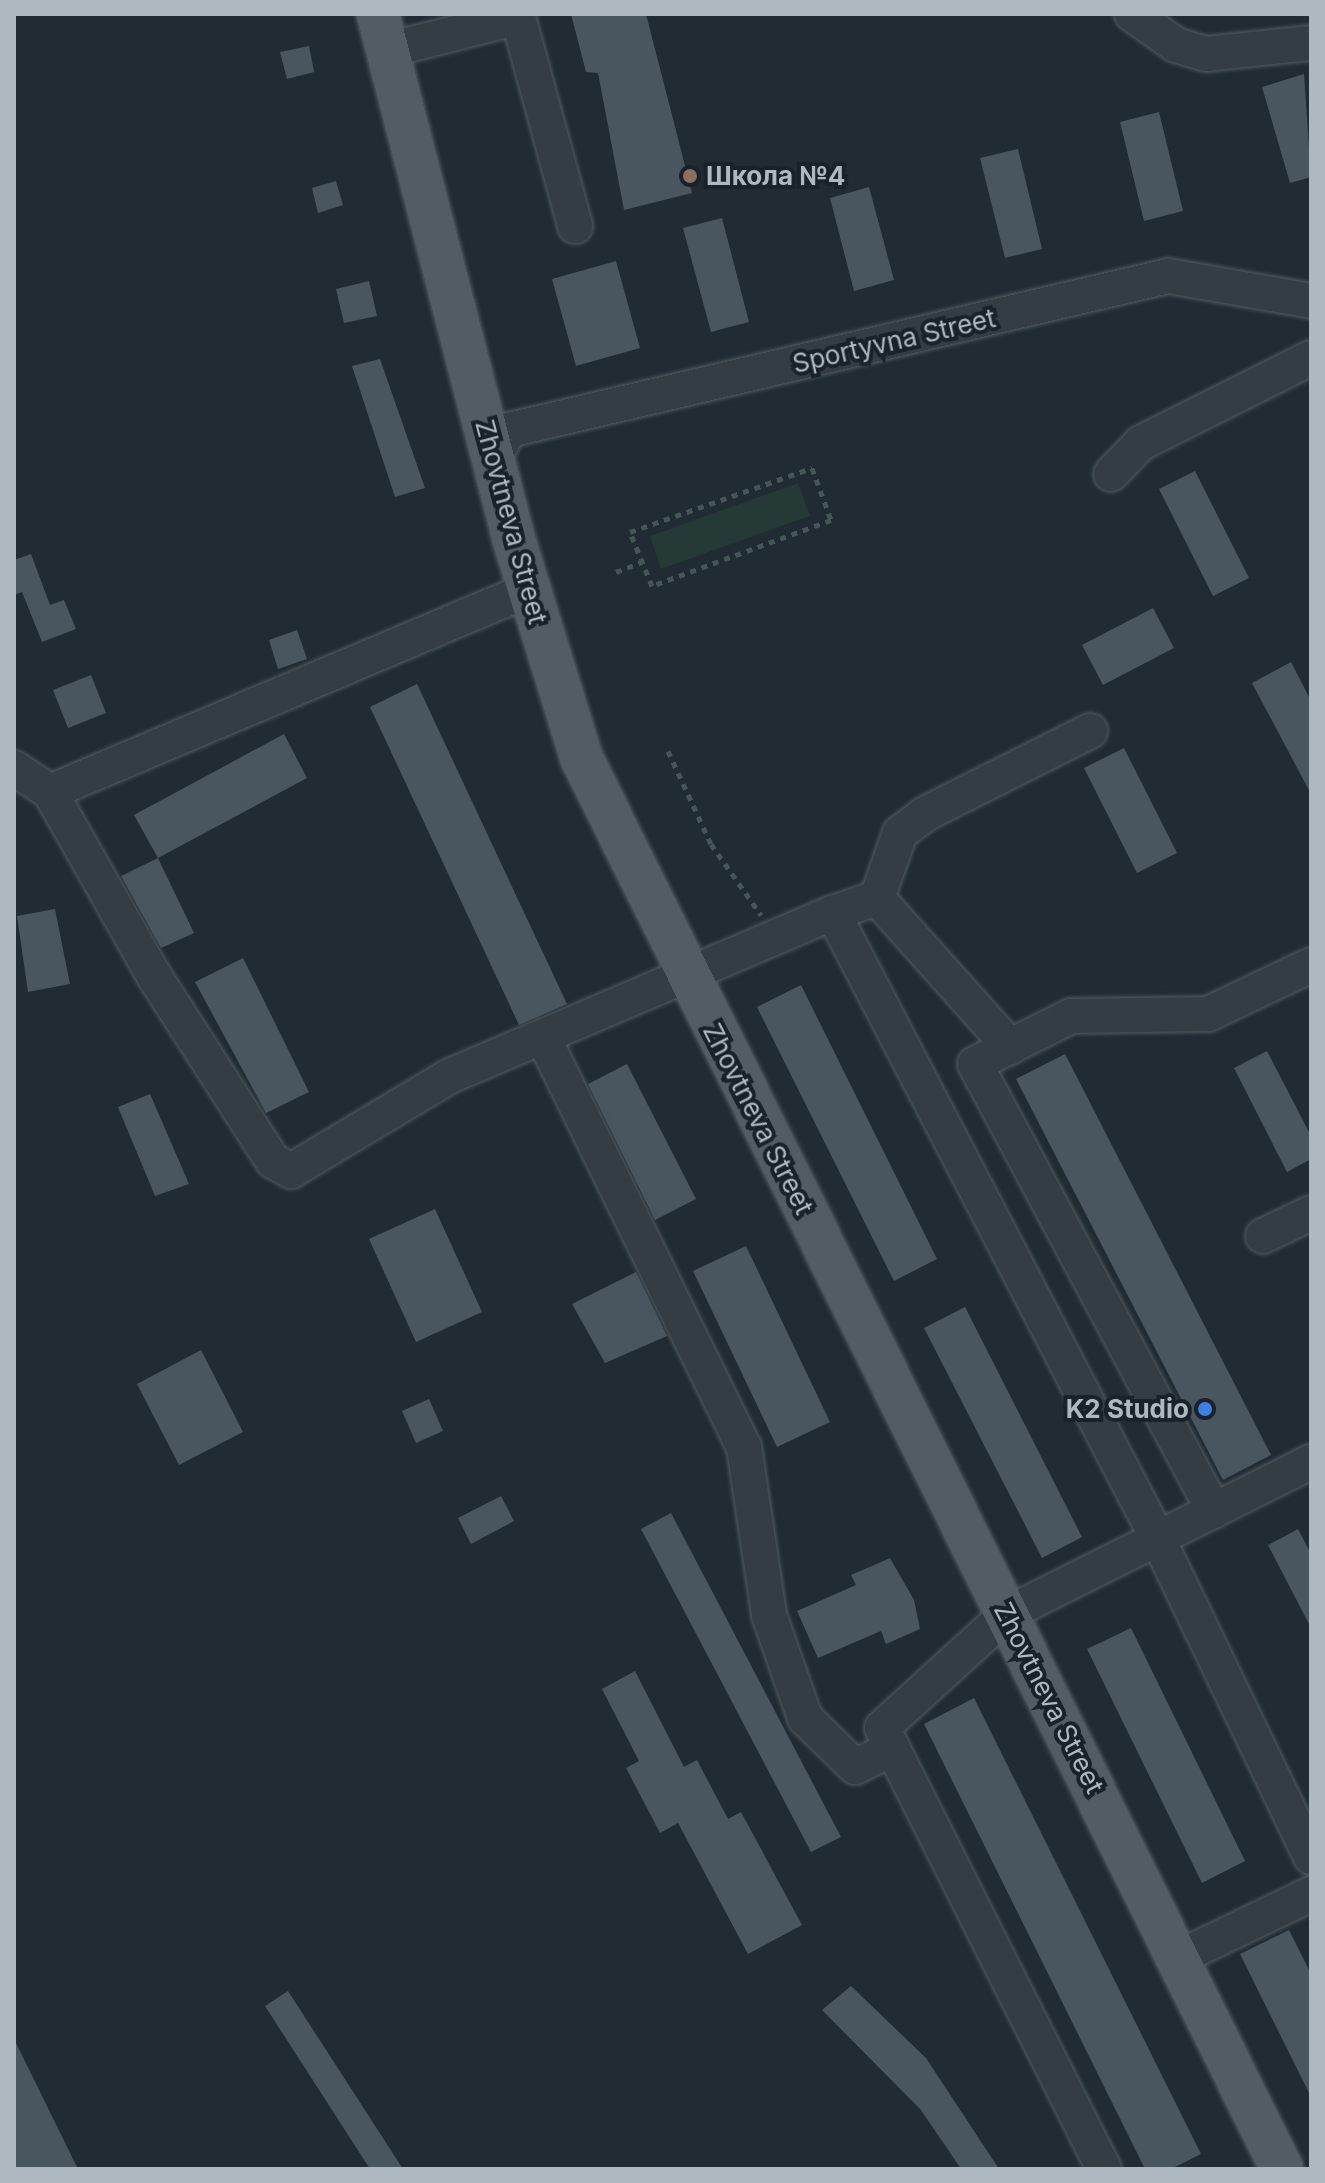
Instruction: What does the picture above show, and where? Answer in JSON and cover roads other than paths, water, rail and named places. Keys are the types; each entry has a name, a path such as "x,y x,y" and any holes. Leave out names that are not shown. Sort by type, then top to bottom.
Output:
{"main road":[{"name":"Zhovtneva Street","path":"383,32 528,590 582,759 686,976 1007,1614 1281,2169"}],"street":[{"path":"1132,14 1176,45 1206,54 1311,43"},
{"path":"383,32 518,17 575,226"},
{"name":"Sportyvna Street","path":"494,458 509,430 1168,276 1311,301"},
{"path":"1111,474 1141,443 1311,358"},
{"path":"50,792 528,590"},
{"path":"877,898 900,833 962,793 1090,731"},
{"path":"14,768 50,792 165,992 273,1161 291,1171 450,1076 833,913 877,898"},
{"path":"877,898 1010,1047"},
{"path":"833,913 1158,1539 1311,1857"},
{"path":"1214,1511 975,1064 1071,1016 1208,1014 1311,965"},
{"path":"543,1037 744,1447 769,1615 805,1718 855,1767 893,1748"},
{"path":"1263,1236 1311,1213"},
{"path":"1104,2169 882,1728 1007,1614 1311,1462"},
{"path":"1178,1958 1311,1894"}],"place":[{"name":"Школа №4","path":"690,176"},
{"name":"K2 Studio","path":"1205,1409"}]}
